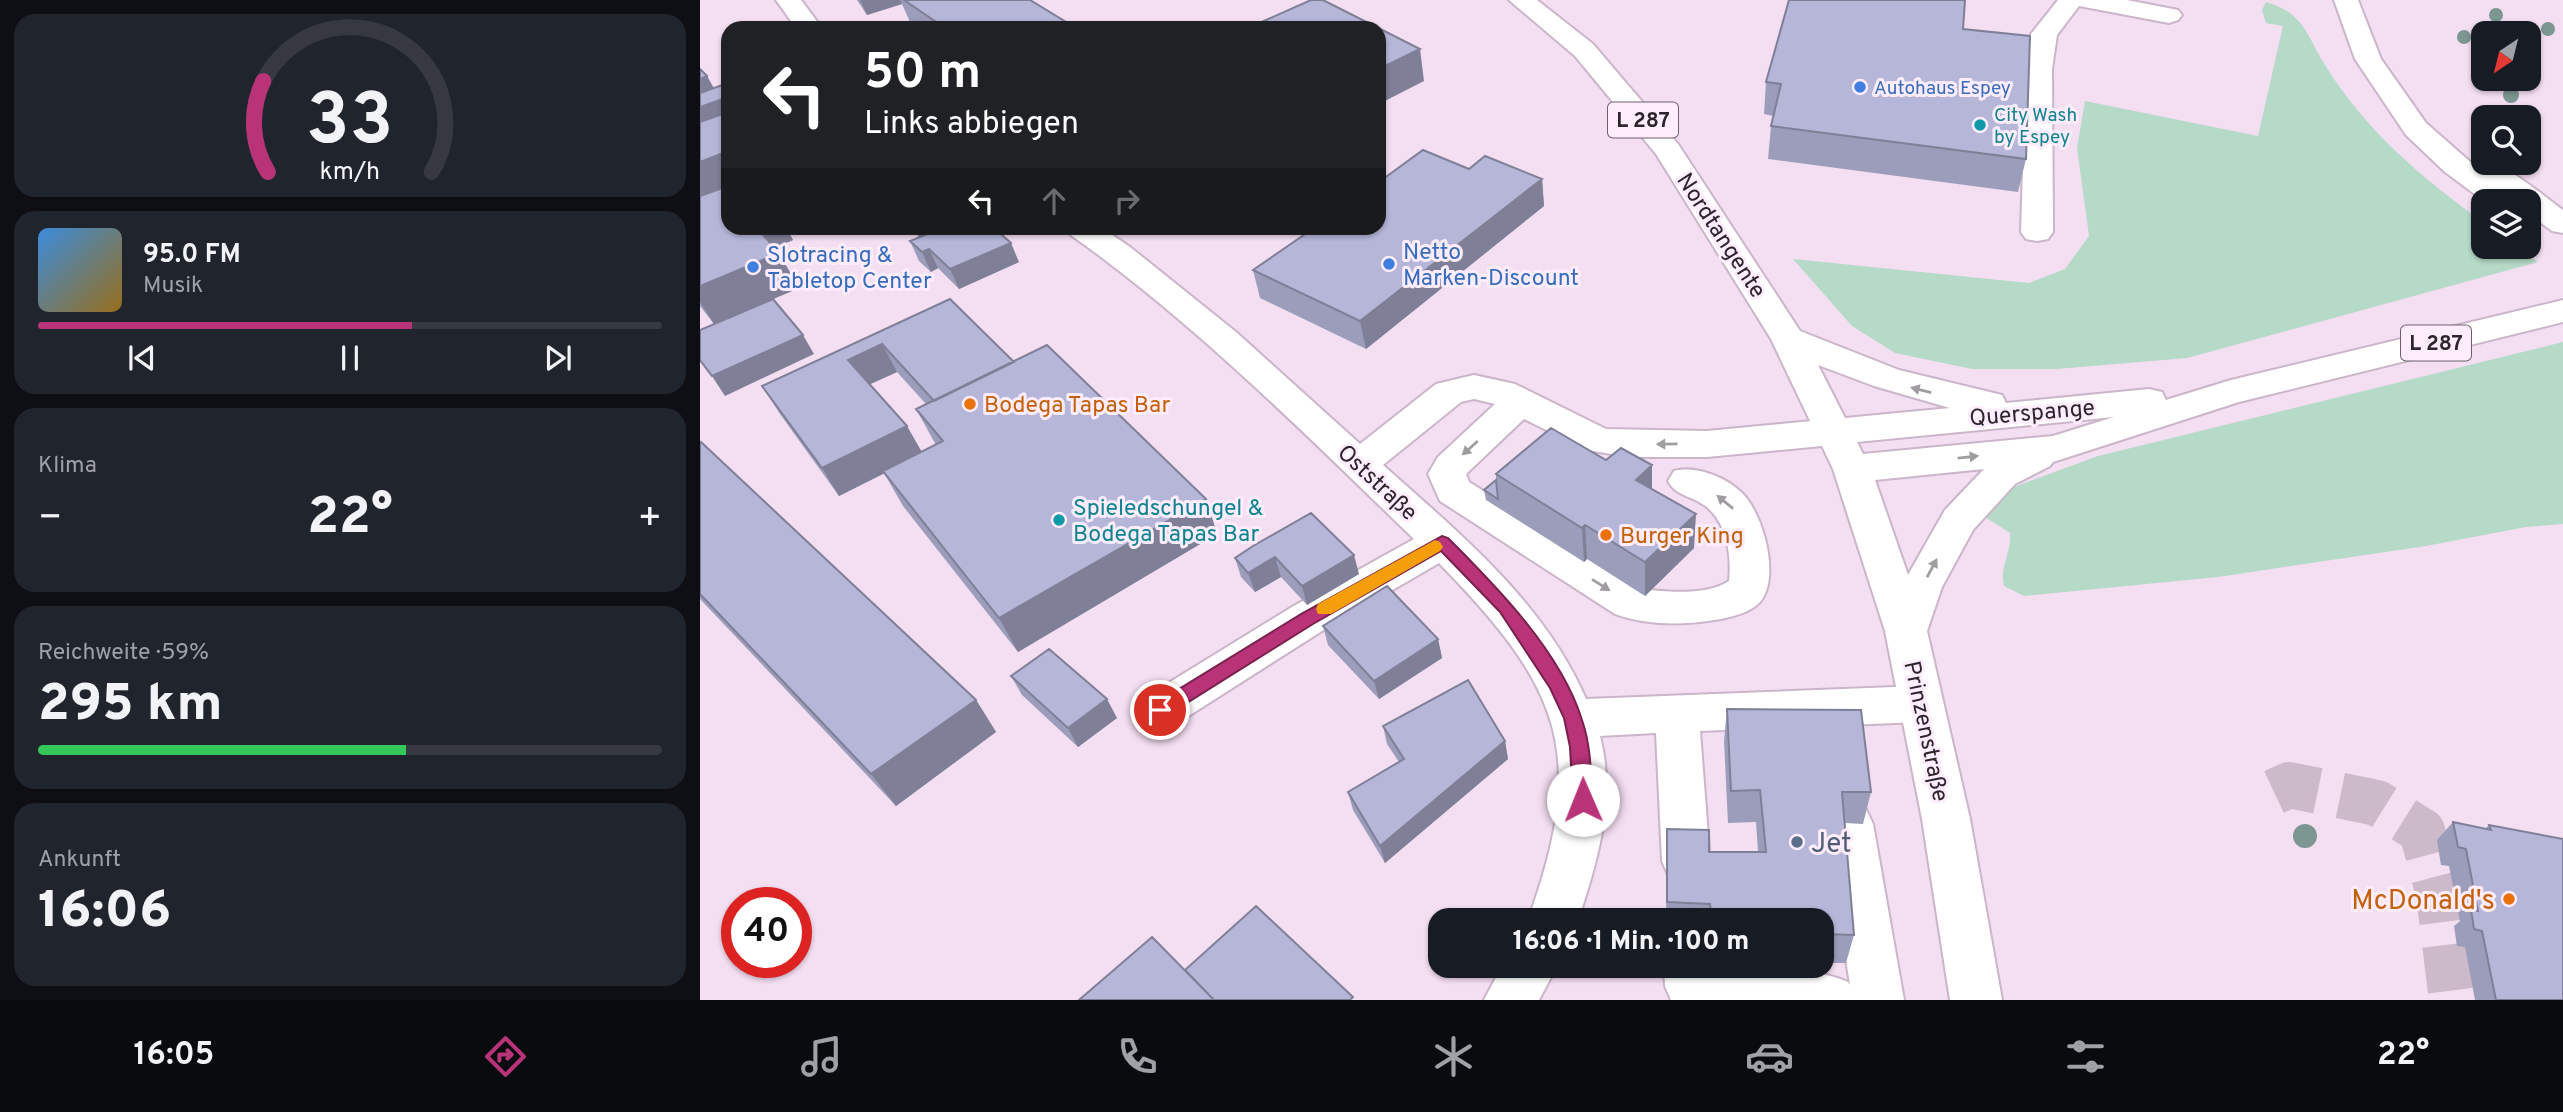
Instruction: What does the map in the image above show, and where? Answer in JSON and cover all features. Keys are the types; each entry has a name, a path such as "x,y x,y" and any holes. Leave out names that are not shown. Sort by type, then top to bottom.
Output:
{"main road":[{"path":"788,0 804,21"},
{"name":"Nordtangente","path":"1521,0 1584,50 1668,150 1788,339 1852,470"},
{"path":"2037,232 2039,69 2044,34 2071,0"},
{"path":"2084,0 2169,15"},
{"path":"2346,0 2368,58 2416,129 2455,166 2487,189"},
{"path":"2391,91 2496,176 2563,224"},
{"path":"2541,229 2563,245"},
{"name":"Oststraße","path":"1092,235 1158,282 1215,330 1442,542 1506,607 1558,684 1573,718 1583,777 1582,823 1571,871 1557,908"},
{"name":"Querspange","path":"1852,470 2054,449 2231,392 2563,311"},
{"name":"L 287","path":"1788,339 1848,366 1910,387 2036,413"},
{"path":"1358,465 1449,393 1460,389 1488,388 1520,402 1451,466 1447,474 1454,491 1630,603 1654,608 1724,602 1746,591 1751,581 1751,568 1736,512 1729,503 1687,481"},
{"name":"Querspange","path":"1520,402 1600,441 1630,444 1707,444 2231,392"},
{"name":"L 287","path":"1906,631 1922,586 1959,520 2002,474 2054,449"},
{"name":"Prinzenstraße","path":"1852,470 1906,631 1946,819 1976,1000"},
{"path":"1160,710 1307,619 1442,542"},
{"path":"1573,718 1676,714 1834,724 1920,704"},
{"path":"1676,714 1686,861"},
{"path":"1849,824 1878,1000"},
{"path":"1510,1000 1524,978"},
{"path":"1691,978 1691,986 1830,1000"}],"green space":[{"path":"2266,2 2289,12 2303,26 2341,89 2376,132 2438,188 2471,213 2471,259 2534,259 2538,262 2187,358 2057,369 1972,369 1895,353 1852,326 1793,259 2029,283 2065,269 2089,236 2077,148 2085,101 2258,136 2283,26 2266,23 2262,10"},
{"path":"2563,342 2563,524 2526,527 2426,546 2218,577 2024,596 2004,586 2003,573 2010,533 1982,515 1997,498 2014,487 2098,456"}],"building":[{"path":"904,0 1030,0 1064,21 935,21"},
{"path":"1311,0 1323,0 1364,21 1264,21"},
{"name":"Autohaus Espey","path":"1789,0 1965,0 1963,29 2030,36 2026,159 1771,126 1781,84 1766,82"},
{"path":"1386,32 1420,49 1386,66"},
{"path":"700,69 707,76 700,79"},
{"path":"721,86 721,100 700,107 700,93"},
{"path":"721,114 721,154 700,162 700,122"},
{"name":"Netto Marken-Discount","path":"1423,150 1469,169 1485,156 1542,179 1360,321 1253,270 1304,235 1386,235 1386,177"},
{"path":"721,188 721,235 763,235 779,253 700,286 700,196"},
{"path":"925,235 1002,235 1011,243 950,269 929,249 922,252 910,241"},
{"path":"773,299 803,335 712,376 700,360 700,330"},
{"path":"950,299 1014,362 934,401 882,344 848,360 907,426 822,468 762,386"},
{"name":"Spieledschungel & Bodega Tapas Bar","path":"1047,345 1206,499 999,618 883,471 943,441 916,409"},
{"path":"1551,428 1606,460 1621,448 1652,465 1636,480 1696,514 1645,562 1585,525 1582,528 1496,474"},
{"path":"701,442 976,700 871,774 700,594"},
{"path":"1496,480 1498,499 1484,490"},
{"path":"1311,513 1354,555 1302,586 1275,557 1248,573 1235,558 1253,546"},
{"path":"1387,586 1438,639 1374,681 1323,626"},
{"path":"1049,649 1107,699 1068,728 1011,676"},
{"path":"1468,680 1505,741 1380,846 1348,792 1404,759 1383,726"},
{"name":"Jet","path":"1727,709 1861,710 1871,792 1842,792 1854,935 1834,934 1834,908 1710,908 1710,904 1667,902 1667,829 1709,830 1709,852 1766,852 1760,790 1731,791"},
{"name":"McDonald's","path":"2453,822 2491,830 2489,825 2563,839 2563,1000 2496,1000 2482,931 2474,929 2471,910 2478,911 2466,849 2458,847"},
{"path":"1256,906 1353,997 1350,1000 1214,1000 1185,970"},
{"path":"1152,937 1214,1000 1079,1000"}],"tunnel":[{"path":"2274,792 2289,785 2377,803 2422,831 2439,895 2452,1000"}],"slow traffic":[{"path":"1324,609 1435,547"}],"place":[{"name":"Autohaus Espey","path":"1860,87"},
{"name":"City Wash by Espey","path":"1980,125"},
{"name":"Netto Marken-Discount","path":"1389,264"},
{"name":"Slotracing & Tabletop Center","path":"753,267"},
{"name":"Bodega Tapas Bar","path":"970,404"},
{"name":"Spieledschungel & Bodega Tapas Bar","path":"1059,520"},
{"name":"Burger King","path":"1606,535"},
{"name":"Jet","path":"1797,842"},
{"name":"McDonald's","path":"2509,899"}],"route":[{"path":"1160,710 1307,619 1442,542 1506,607 1558,684 1573,718 1580,747 1583,800"}]}
